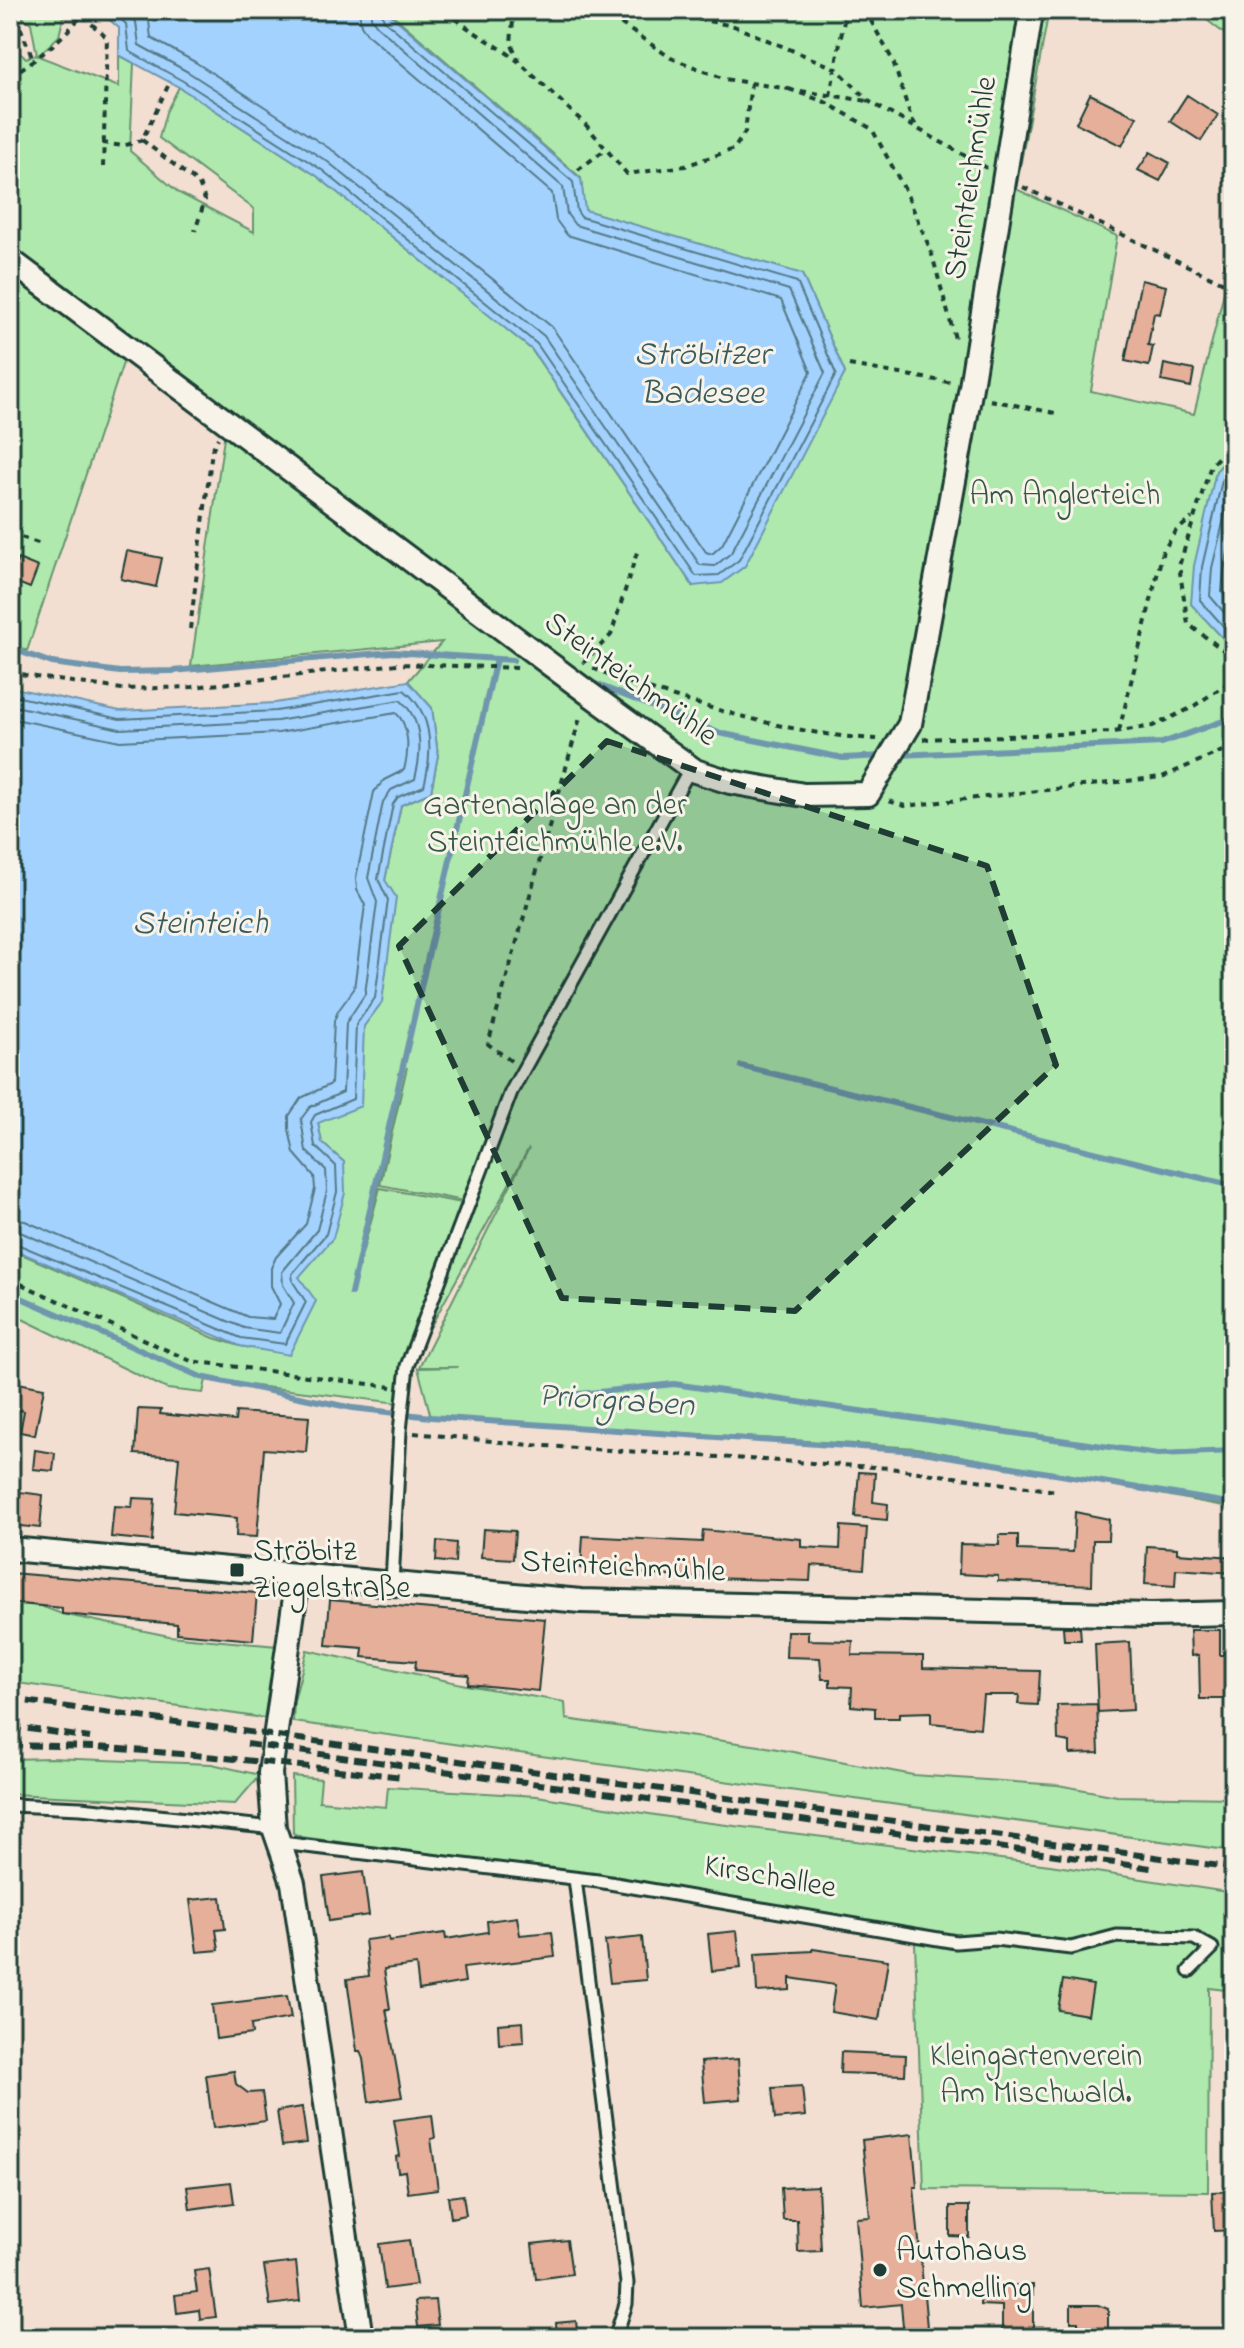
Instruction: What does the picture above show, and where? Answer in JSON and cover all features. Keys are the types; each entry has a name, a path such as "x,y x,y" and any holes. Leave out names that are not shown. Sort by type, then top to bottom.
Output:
{"street":[{"name":"Steinteichmühle","path":"10,260 695,771 730,782 804,795 868,794 910,724 970,392 1031,13"},
{"name":"Steinteichmühle","path":"10,1549 581,1601 1151,1615 1234,1613"},
{"path":"298,1576 270,1773 278,1835 293,1883 361,2338"}],"lane":[{"path":"392,1583 400,1427 407,1366 511,1092 691,767"},
{"name":"Kirschallee","path":"10,1805 81,1808 278,1835 575,1879 956,1942 995,1939 1071,1948 1117,1936 1194,1938 1212,1948 1189,1971"},
{"path":"575,1879 627,2283 626,2304 615,2338"}],"path":[{"path":"447,10 455,19 504,49 520,63 586,125 627,174 685,166 734,149 745,132 751,83"},
{"path":"514,10 511,43 520,63"},
{"path":"601,10 671,58 725,79 870,102"},
{"path":"650,10 734,26 837,69 870,102 1005,178 1234,288"},
{"path":"830,96 846,10"},
{"path":"865,10 893,61 911,118 918,129"},
{"path":"10,76 34,62 82,15 107,38 103,167"},
{"path":"10,21 21,29 34,62"},
{"path":"102,143 123,146 142,140 168,86"},
{"path":"789,89 825,102 872,129 905,190 931,251 958,347"},
{"path":"142,140 199,184 205,200 195,231"},
{"path":"578,170 606,149"},
{"path":"849,365 1055,413"},
{"path":"190,629 212,450 227,422"},
{"path":"1234,440 1211,465 1179,566 1188,624 1234,658"},
{"path":"1116,732 1163,551 1176,531 1194,517"},
{"path":"10,533 41,544"},
{"path":"638,549 611,635 582,663 631,684 724,712 821,734 896,750 1116,732 1153,726 1191,708 1234,679"},
{"path":"10,671 122,689 193,687 398,664 521,668"},
{"path":"524,1069 488,1044 587,692"},
{"path":"868,794 905,806 1162,777 1234,746"},
{"path":"10,1279 191,1361 404,1393"},
{"path":"400,1427 530,1445 889,1468 1057,1491"}],"highlighted area":[{"path":"607,741 987,866 1056,1065 795,1311 562,1298 399,946"}],"green space":[{"path":"11,10 69,10 59,36 38,56 119,87 119,55 134,63 130,151 179,193 254,232 254,209 159,138 166,112 179,87 317,176 531,349 693,586 829,402 845,373 802,274 584,210 581,178 387,10 1049,10 1016,189 1117,236 1091,391 1194,414 1234,252 1234,452 1216,471 1191,604 1234,650 1234,1508 917,1448 431,1417 418,1368 458,1367 419,1367 529,1148 410,1364 398,1403 206,1380 203,1393 167,1389 10,1313 10,1249 214,1338 289,1354 296,1276 344,1162 322,1143 318,1123 364,1026 382,1002 385,880 401,805 431,792 438,755 432,708 408,681 442,642 191,666 225,431 125,357 27,651 15,646 10,658 10,277 124,356 10,253 10,46 26,58 37,55 31,23","holes":["671,789 679,791 515,1090 468,1204 380,1188 362,1254 407,1067 380,1185 464,1201 508,1089"]},
{"path":"1194,10 1234,10 1234,41"},
{"path":"10,1603 41,1606 62,1614 169,1636 277,1646 264,1718 10,1682"},
{"path":"307,1650 466,1685 565,1702 566,1719 767,1747 913,1775 1058,1785 1117,1796 1234,1798 1234,1851 293,1722 294,1701"},
{"path":"10,1759 212,1764 260,1775 235,1804 10,1794"},
{"name":"Kleingartenverein Am Mischwald.","path":"292,1776 321,1779 319,1801 386,1807 388,1787 537,1796 687,1820 1050,1865 1234,1893 1234,1991 1209,1988 1208,2192 924,2189 915,1942 955,1947 901,1928 798,1909 600,1876 301,1837 293,1833"}],"water":[{"name":"Ströbitzer Badesee","path":"98,10 385,10 581,179 585,210 802,274 845,373 745,566 722,583 693,586 532,350 317,176 179,87 119,55 119,28"},
{"path":"1234,452 1234,650 1191,604 1194,566 1216,471"},
{"name":"Steinteich","path":"408,681 432,708 438,755 431,792 401,805 385,880 396,897 382,1002 364,1026 361,1106 318,1123 322,1143 344,1162 345,1193 333,1238 299,1277 316,1301 289,1355 240,1346 10,1248 10,687 120,711 275,703"}],"building":[{"path":"1090,94 1137,117 1122,146 1076,123"},
{"path":"1187,95 1218,115 1201,141 1170,121"},
{"path":"1150,152 1170,163 1160,181 1138,170"},
{"path":"1141,280 1166,286 1160,314 1154,313 1148,345 1153,346 1149,366 1125,361"},
{"path":"1164,364 1194,370 1191,387 1161,381"},
{"path":"127,551 162,558 156,587 121,579"},
{"path":"18,559 38,567 30,588 10,580"},
{"path":"13,1382 44,1388 35,1435 20,1432 24,1411 10,1408"},
{"path":"138,1409 235,1421 236,1412 309,1417 306,1452 264,1449 257,1537 236,1536 237,1518 174,1512 179,1457 135,1454"},
{"path":"35,1450 55,1453 53,1471 33,1469"},
{"path":"859,1472 875,1473 873,1502 888,1504 887,1520 855,1517"},
{"path":"12,1491 43,1495 40,1528 10,1525"},
{"path":"133,1498 155,1499 152,1541 111,1537 114,1506 132,1507"},
{"path":"1075,1512 1109,1519 1108,1540 1093,1540 1092,1585 998,1581 998,1576 959,1574 960,1544 999,1545 999,1535 1018,1535 1018,1550 1073,1552"},
{"path":"841,1526 867,1528 864,1569 811,1565 810,1581 678,1577 581,1568 583,1536 702,1542 703,1530 801,1539 801,1547 840,1549"},
{"path":"483,1529 515,1531 513,1559 481,1557"},
{"path":"437,1541 456,1543 455,1563 436,1561"},
{"path":"1147,1546 1177,1548 1177,1553 1234,1557 1234,1573 1176,1569 1175,1586 1145,1584"},
{"path":"10,1573 257,1593 253,1640 177,1633 177,1624 62,1614 62,1608 10,1603"},
{"path":"330,1600 545,1619 538,1691 468,1684 469,1675 415,1670 416,1661 362,1657 363,1648 326,1645"},
{"path":"1063,1627 1080,1627 1081,1640 1064,1640"},
{"path":"1190,1630 1220,1630 1220,1655 1234,1655 1234,1699 1200,1699 1199,1655 1191,1656"},
{"path":"787,1631 808,1631 808,1640 853,1641 852,1655 923,1656 923,1668 1040,1671 1038,1705 1018,1704 1019,1695 983,1695 980,1728 931,1723 931,1712 899,1713 899,1718 875,1718 875,1708 851,1706 852,1687 830,1686 830,1679 822,1679 820,1658 786,1657"},
{"path":"1130,1642 1133,1710 1098,1712 1095,1644"},
{"path":"1097,1704 1099,1753 1070,1754 1070,1742 1058,1740 1057,1705"},
{"path":"363,1872 369,1915 329,1921 323,1877"},
{"path":"221,1897 225,1929 216,1930 219,1950 197,1952 190,1900"},
{"path":"517,1917 520,1935 552,1932 555,1957 463,1968 465,1982 419,1990 416,1965 384,1969 390,2009 386,2009 402,2097 369,2102 363,2059 357,2051 347,1979 369,1976 365,1940 388,1937 389,1941 445,1933 446,1939 488,1932 487,1921"},
{"path":"737,1931 741,1968 712,1971 708,1934"},
{"path":"642,1937 646,1980 610,1983 605,1941"},
{"path":"813,1949 888,1960 879,2020 831,2012 835,1985 790,1978 790,1990 757,1992 755,1954"},
{"path":"1063,1980 1093,1985 1088,2015 1058,2010"},
{"path":"287,1996 291,2018 251,2025 252,2034 216,2039 212,2005"},
{"path":"523,2022 524,2042 499,2044 498,2024"},
{"path":"841,2052 906,2055 905,2075 840,2073"},
{"path":"738,2059 741,2099 705,2102 701,2062"},
{"path":"234,2071 236,2084 248,2093 262,2092 266,2121 213,2128 206,2075"},
{"path":"802,2086 805,2116 775,2119 772,2088"},
{"path":"302,2107 307,2143 282,2146 277,2111"},
{"path":"432,2115 435,2138 431,2139 438,2189 408,2193 405,2171 398,2172 396,2157 400,2156 394,2120"},
{"path":"912,2134 928,2338 904,2338 901,2304 863,2308 856,2218 870,2217 862,2140"},
{"path":"231,2182 234,2203 190,2209 187,2187"},
{"path":"818,2186 821,2251 798,2252 797,2220 783,2220 781,2188"},
{"path":"1234,2191 1234,2230 1214,2231 1212,2192"},
{"path":"463,2195 466,2215 451,2218 448,2197"},
{"path":"950,2206 969,2206 969,2237 950,2236"},
{"path":"409,2240 416,2285 385,2289 379,2244"},
{"path":"567,2240 572,2274 536,2279 532,2244"},
{"path":"296,2262 300,2301 270,2305 264,2266"},
{"path":"209,2269 216,2317 200,2319 199,2310 177,2313 175,2295 197,2292 194,2271"},
{"path":"1033,2285 1033,2338 1002,2338 1002,2306 980,2305 981,2286"},
{"path":"435,2300 438,2325 418,2327 415,2301"},
{"path":"1071,2305 1098,2305 1108,2309 1108,2338 1078,2338 1078,2322 1071,2322"},
{"path":"576,2321 578,2338 557,2338 556,2323"}],"waterway":[{"path":"10,648 52,663 120,672 172,671 393,652 513,660"},
{"path":"351,1293 496,659"},
{"path":"588,681 719,733 843,758 884,756"},
{"path":"899,755 1162,743 1234,717"},
{"path":"741,1066 1234,1186"},
{"name":"Priorgraben","path":"10,1293 201,1377 353,1408 431,1417 917,1451 1234,1504"},
{"path":"561,1396 674,1384 1158,1454 1234,1451"}],"railway":[{"path":"10,1699 1234,1868"},
{"path":"10,1726 90,1738"},
{"path":"247,1744 1151,1868"},
{"path":"10,1745 97,1747 404,1777"}],"place":[{"name":"Ströbitz Ziegelstraße","path":"237,1570"},
{"name":"Autohaus Schmelling","path":"880,2270"}],"park label":[{"name":"Am Anglerteich","path":"1065,496"},
{"name":"Gartenanlage an der Steinteichmühle e.V.","path":"555,824"}]}
